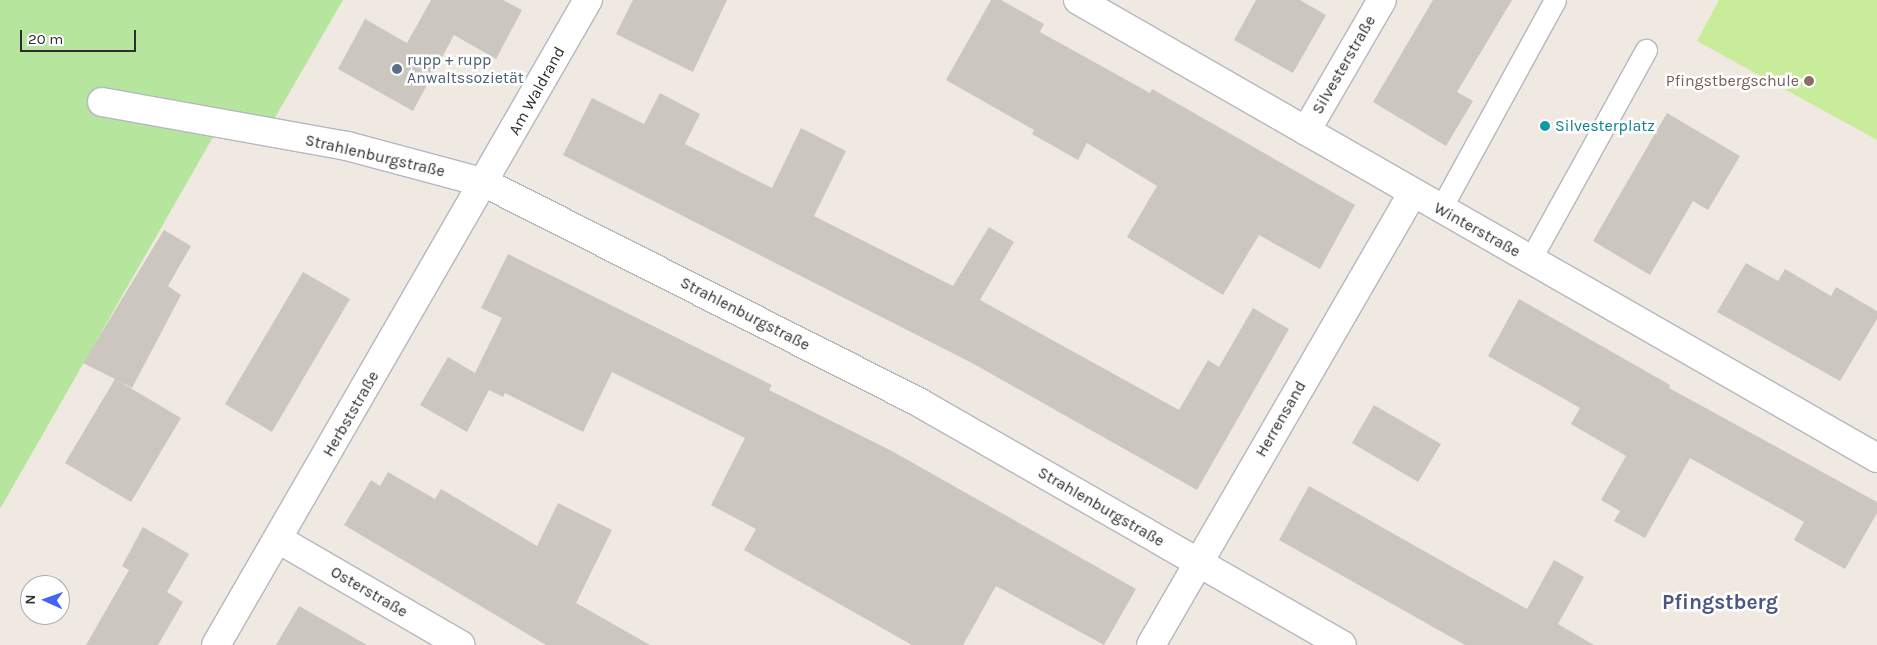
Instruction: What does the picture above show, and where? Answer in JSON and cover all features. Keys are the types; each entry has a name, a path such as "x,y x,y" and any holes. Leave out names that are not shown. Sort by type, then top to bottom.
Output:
{"street":[{"name":"Am Waldrand","path":"485,182 588,0"},
{"name":"Winterstraße","path":"1078,0 1412,194 1877,458"},
{"name":"Silvesterstraße","path":"1306,131 1382,0"},
{"name":"Strahlenburgstraße","path":"102,102 346,146 485,182 920,403 1342,645"},
{"name":"Herbststraße","path":"216,645 485,182"},
{"name":"Herrensand","path":"1151,645 1412,194"},
{"name":"Osterstraße","path":"278,539 461,645"}],"lane":[{"path":"1440,210 1555,0"},
{"path":"1530,260 1646,50"}],"green space":[{"path":"0,0 343,0 273,121 228,111 0,509"},
{"name":"Pfingstbergschule","path":"1719,0 1877,0 1877,140 1697,41"}],"building":[{"path":"431,0 503,0 522,10 496,59 454,35 413,111 338,69 365,19 407,43"},
{"path":"633,0 727,0 693,72 616,34"},
{"path":"991,0 1001,0 1044,24 1040,32 1150,93 1152,89 1355,205 1320,269 1259,235 1223,295 1127,237 1157,186 1087,143 1078,160 1032,134 1034,130 946,80"},
{"path":"1256,0 1300,0 1326,15 1293,73 1234,40"},
{"path":"1433,0 1512,0 1457,92 1473,101 1446,146 1373,102"},
{"path":"660,93 700,114 685,144 772,188 801,128 846,151 814,216 953,286 989,227 1014,242 980,300 1179,410 1208,360 1219,367 1253,308 1289,329 1197,490 972,363 563,155 592,98 644,124"},
{"path":"1667,113 1740,156 1708,210 1693,201 1650,275 1593,241"},
{"path":"164,230 191,246 168,286 181,295 132,388 83,363"},
{"path":"508,254 772,385 769,390 890,450 1136,589 1104,645 996,586 963,645 912,645 744,550 756,529 711,505 745,438 612,372 583,432 505,393 503,397 489,390 467,432 420,405 448,357 475,373 502,318 481,308"},
{"path":"1746,263 1778,281 1785,269 1831,296 1836,287 1877,311 1877,319 1840,381 1717,312"},
{"path":"303,272 350,299 272,432 225,404"},
{"path":"1519,299 1670,385 1669,388 1877,502 1877,513 1845,569 1794,540 1804,522 1690,458 1645,538 1614,521 1620,511 1601,500 1626,456 1571,424 1580,408 1488,356"},
{"path":"115,379 181,418 131,502 65,463"},
{"path":"1374,405 1441,444 1418,482 1352,443"},
{"path":"388,472 435,499 441,489 537,546 558,503 612,530 576,603 650,645 546,645 344,525 371,480 380,486"},
{"path":"1309,486 1527,609 1554,560 1584,577 1558,624 1594,645 1465,645 1279,540"},
{"path":"143,527 189,554 167,592 183,602 158,645 86,645 129,570 122,566"},
{"path":"299,606 367,645 276,645"}],"place":[{"name":"rupp + rupp Anwaltssozietät","path":"397,69"},
{"name":"Pfingstbergschule","path":"1809,81"},
{"name":"Silvesterplatz","path":"1545,126"}],"district":[{"name":"Pfingstberg","path":"1720,602"}]}
